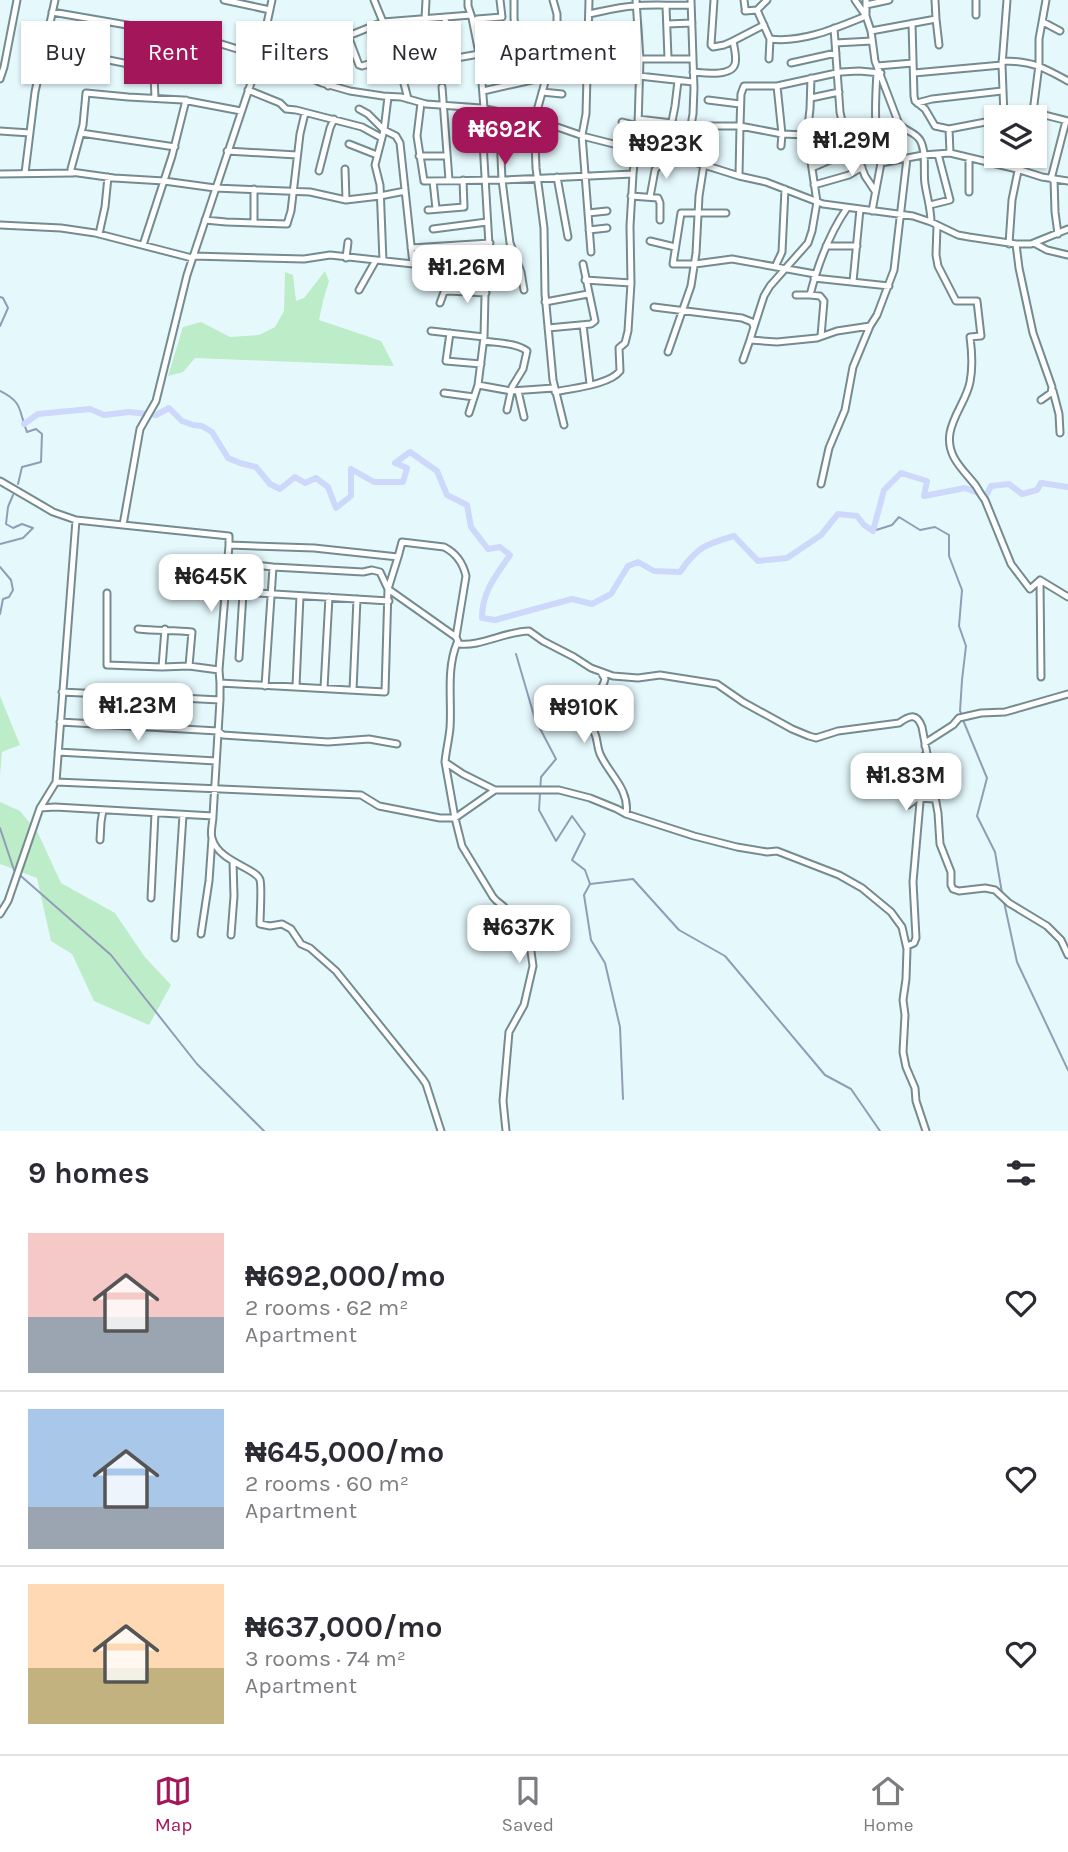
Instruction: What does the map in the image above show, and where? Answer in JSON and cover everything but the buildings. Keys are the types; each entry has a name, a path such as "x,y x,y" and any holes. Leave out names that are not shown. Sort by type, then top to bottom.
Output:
{"street":[{"path":"0,79 17,0"},
{"path":"50,21 55,0"},
{"path":"224,0 270,10"},
{"path":"267,21 272,0"},
{"path":"374,0 383,21"},
{"path":"425,19 426,0"},
{"path":"468,0 475,23"},
{"path":"398,21 502,17 500,0"},
{"path":"514,0 514,21"},
{"path":"553,0 558,21"},
{"path":"589,0 586,114 582,135 592,252"},
{"path":"714,0 713,47 724,45 764,25"},
{"path":"744,0 745,10 757,10 767,0"},
{"path":"855,0 866,16 879,70 899,124 921,141 937,260 945,281 956,301 977,301 981,336 970,337 970,383 950,434 954,457 985,500 1017,574 1030,589 1040,580"},
{"path":"866,16 866,2 889,0"},
{"path":"935,0 939,45"},
{"path":"976,0 976,15"},
{"path":"1004,105 1002,63 1007,0"},
{"path":"1033,105 1039,65 1039,39 1046,0"},
{"path":"589,14 636,3 666,6 691,2 693,114 685,159"},
{"path":"636,3 637,21"},
{"path":"666,6 668,58"},
{"path":"757,10 770,39 769,59"},
{"path":"52,12 124,24"},
{"path":"770,39 810,36 866,16"},
{"path":"444,18 452,59 475,55"},
{"path":"871,31 936,19"},
{"path":"1043,22 1060,31"},
{"path":"667,24 692,23"},
{"path":"912,23 914,96 934,126 949,129 984,122"},
{"path":"834,28 840,112 852,149 875,192"},
{"path":"693,72 720,73 732,68 736,62 733,41"},
{"path":"835,43 872,41"},
{"path":"353,49 359,65 367,64"},
{"path":"791,63 835,53"},
{"path":"640,59 693,59"},
{"path":"914,73 1021,62 1039,65 1068,81"},
{"path":"739,176 740,103 744,86 777,86 838,72 879,70 913,63"},
{"path":"872,211 881,163 875,107 879,70"},
{"path":"640,76 693,82"},
{"path":"743,360 770,285 811,239 817,202 807,138 811,78"},
{"path":"650,197 655,170 665,157 678,81"},
{"path":"25,173 37,84"},
{"path":"154,84 155,98"},
{"path":"123,525 141,429 156,401 193,257 250,84"},
{"path":"323,84 350,92 421,103 482,108 537,120 635,150 685,159 766,182 817,202 902,215 958,234 1012,244 1034,243 1068,229"},
{"path":"404,84 408,99"},
{"path":"469,413 478,385 490,271 484,179 483,84"},
{"path":"483,91 514,84"},
{"path":"544,84 537,120 537,178 544,228 545,302 555,390 564,425"},
{"path":"478,385 511,391 555,390 615,377 620,371 619,350 627,339 631,283 631,196 638,126 639,84"},
{"path":"777,86 781,146"},
{"path":"442,87 449,180"},
{"path":"248,90 286,109 362,127 382,138"},
{"path":"918,103 1002,91"},
{"path":"542,92 562,94"},
{"path":"811,99 839,92"},
{"path":"74,173 71,169 83,125 86,93 187,100 241,111"},
{"path":"359,290 380,260 380,196 379,178 375,168 388,97"},
{"path":"143,246 187,100"},
{"path":"708,100 740,103"},
{"path":"421,103 417,136 424,181 633,174"},
{"path":"359,109 384,130 396,136 400,143 413,264"},
{"path":"499,112 502,180 510,243 521,272 524,290"},
{"path":"205,220 287,223 305,113"},
{"path":"517,116 518,140"},
{"path":"1047,117 1067,121 1053,179 1058,234"},
{"path":"638,118 672,123"},
{"path":"319,170 334,120"},
{"path":"622,122 638,126"},
{"path":"701,126 740,126 807,138 876,126"},
{"path":"949,129 950,153"},
{"path":"0,131 30,133"},
{"path":"81,133 175,147"},
{"path":"349,144 377,155"},
{"path":"812,169 852,149 877,145"},
{"path":"227,151 297,155"},
{"path":"881,163 950,153 1068,181"},
{"path":"930,205 950,200 938,154"},
{"path":"419,156 446,156"},
{"path":"821,484 828,448 845,410 853,367 894,270 908,158"},
{"path":"969,158 969,192"},
{"path":"668,352 691,286 704,164"},
{"path":"814,186 849,175 862,167"},
{"path":"345,169 346,200"},
{"path":"1017,169 1012,200 1012,244 1033,333 1059,414 1060,433"},
{"path":"0,174 74,173 215,188 310,192 346,200 405,191"},
{"path":"99,234 108,177"},
{"path":"557,177 568,237"},
{"path":"428,210 464,206 463,180"},
{"path":"433,181 436,209"},
{"path":"254,189 254,223"},
{"path":"775,267 782,252 785,189"},
{"path":"631,196 660,200 660,220"},
{"path":"810,295 826,246 847,208"},
{"path":"853,282 860,209"},
{"path":"588,213 607,211"},
{"path":"726,213 681,213 673,264 732,259 815,276 889,286"},
{"path":"433,229 487,222"},
{"path":"0,225 61,228 99,234 193,257 304,259 330,255 413,264 418,268 446,271 490,271"},
{"path":"589,230 607,228"},
{"path":"650,241 675,247"},
{"path":"346,258 348,242"},
{"path":"411,248 490,243"},
{"path":"1034,243 1047,250 1068,255"},
{"path":"826,246 857,246"},
{"path":"548,328 592,324 595,321 583,264"},
{"path":"585,280 631,283"},
{"path":"440,303 444,292 448,291 486,293"},
{"path":"545,302 588,294"},
{"path":"796,295 820,296 824,301 821,336"},
{"path":"654,307 743,318 752,322 754,327"},
{"path":"583,325 590,384"},
{"path":"750,340 777,342 817,338 837,331 870,326"},
{"path":"431,331 526,348 523,369 511,391 507,411"},
{"path":"450,333 446,361 481,364"},
{"path":"518,391 524,417"},
{"path":"1041,400 1053,391"},
{"path":"444,393 474,397"},
{"path":"0,481 53,512 76,520 229,536 219,670 220,701 209,881 201,934"},
{"path":"0,914 8,901 40,808 56,782 76,520"},
{"path":"220,683 385,692 388,589 402,542 444,547 457,556 466,576 451,664 450,727 445,762 455,818 462,846 493,897 505,905 509,914 523,919 528,930 533,966 523,1005 509,1032 503,1101 506,1131"},
{"path":"229,545 314,548 398,556"},
{"path":"228,562 380,572 388,589 467,645 529,631 601,672 618,677 660,675 717,684 792,729 816,738 915,718 922,727 940,844 951,872 951,886 959,891 985,888 995,890 1009,903 1047,926 1061,940 1068,955"},
{"path":"265,686 273,567"},
{"path":"1040,580 1068,597"},
{"path":"1040,580 1041,677"},
{"path":"226,591 388,601"},
{"path":"107,593 107,665 189,666 219,670"},
{"path":"239,658 243,593"},
{"path":"296,686 300,596"},
{"path":"324,688 329,597"},
{"path":"353,690 357,598"},
{"path":"138,629 192,632 189,666"},
{"path":"162,667 165,629"},
{"path":"601,672 605,679 603,687 589,710 589,718 602,758 621,785 626,814"},
{"path":"62,692 220,701"},
{"path":"925,743 962,717 1005,712 1068,694"},
{"path":"60,722 218,731 223,736 328,742 369,739 397,744"},
{"path":"906,946 914,943 916,938 914,882 925,743"},
{"path":"58,752 216,761"},
{"path":"445,762 495,790 540,789 568,792 676,831 737,847 777,851 839,875 862,888 891,912 902,927 906,946 903,1052 926,1131"},
{"path":"56,782 360,795 379,806 440,818 455,818 495,790"},
{"path":"908,805 920,798 935,799"},
{"path":"40,808 213,816"},
{"path":"100,840 103,810"},
{"path":"151,898 155,813"},
{"path":"176,938 183,815"},
{"path":"212,838 223,855 255,873 260,879 260,924 282,924 290,929 301,944 310,948 337,971 422,1078 441,1131"},
{"path":"230,935 234,896 233,862"}],"green space":[{"path":"325,271 329,281 319,320 381,341 394,366 195,358 183,372 168,376 183,327 201,322 230,337 259,335 275,327 284,311 285,272 293,275 296,301 304,298"},
{"path":"0,696 20,745 2,752 0,775"},
{"path":"0,802 20,811 38,833 61,883 115,913 144,956 171,985 149,1025 94,1001 72,954 51,941 37,878 0,864"}],"waterway":[{"path":"0,297 8,308 0,326"},
{"path":"0,391 17,403 27,432 36,429 42,434 41,462 22,467 18,484"},
{"path":"24,424 38,414 90,409 104,415 129,412 156,415 169,408 182,421 202,426 212,432 228,458 256,467 270,484 280,489 295,477 305,483 316,478 328,487 336,508 351,496 351,469 374,482 403,482 407,468 395,463 410,452 437,471 447,495 467,505 471,527 488,549 500,547 510,555 484,600 482,618 495,620 572,599 592,604 611,594 628,566 638,562 654,571 680,572 703,548 734,536 758,561 787,558 821,535 838,514 857,516 873,531 884,490 901,473 927,481 924,496 965,488 986,496 991,486 1009,484 1022,494 1037,490 1041,483 1068,487"},
{"path":"0,544 23,538 33,528 22,524 13,528 6,524 13,495"},
{"path":"873,531 892,525 899,517 920,530 935,527 949,535 949,556 962,590 959,626 966,646 960,711 962,715"},
{"path":"0,567 11,580 13,590 9,597 3,599 0,614"},
{"path":"516,654 535,719 556,759 541,777 539,810 556,841 572,816 585,834 572,860 585,870 590,884 633,879 679,930 725,956 825,1075 851,1089 880,1131"},
{"path":"963,720 987,778 977,816 995,852 1002,893"},
{"path":"0,828 14,870 111,955 197,1064 264,1131"},
{"path":"590,884 584,895 591,940 605,963 620,1027 623,1099"},
{"path":"1004,902 1017,962 1068,1070"}]}
